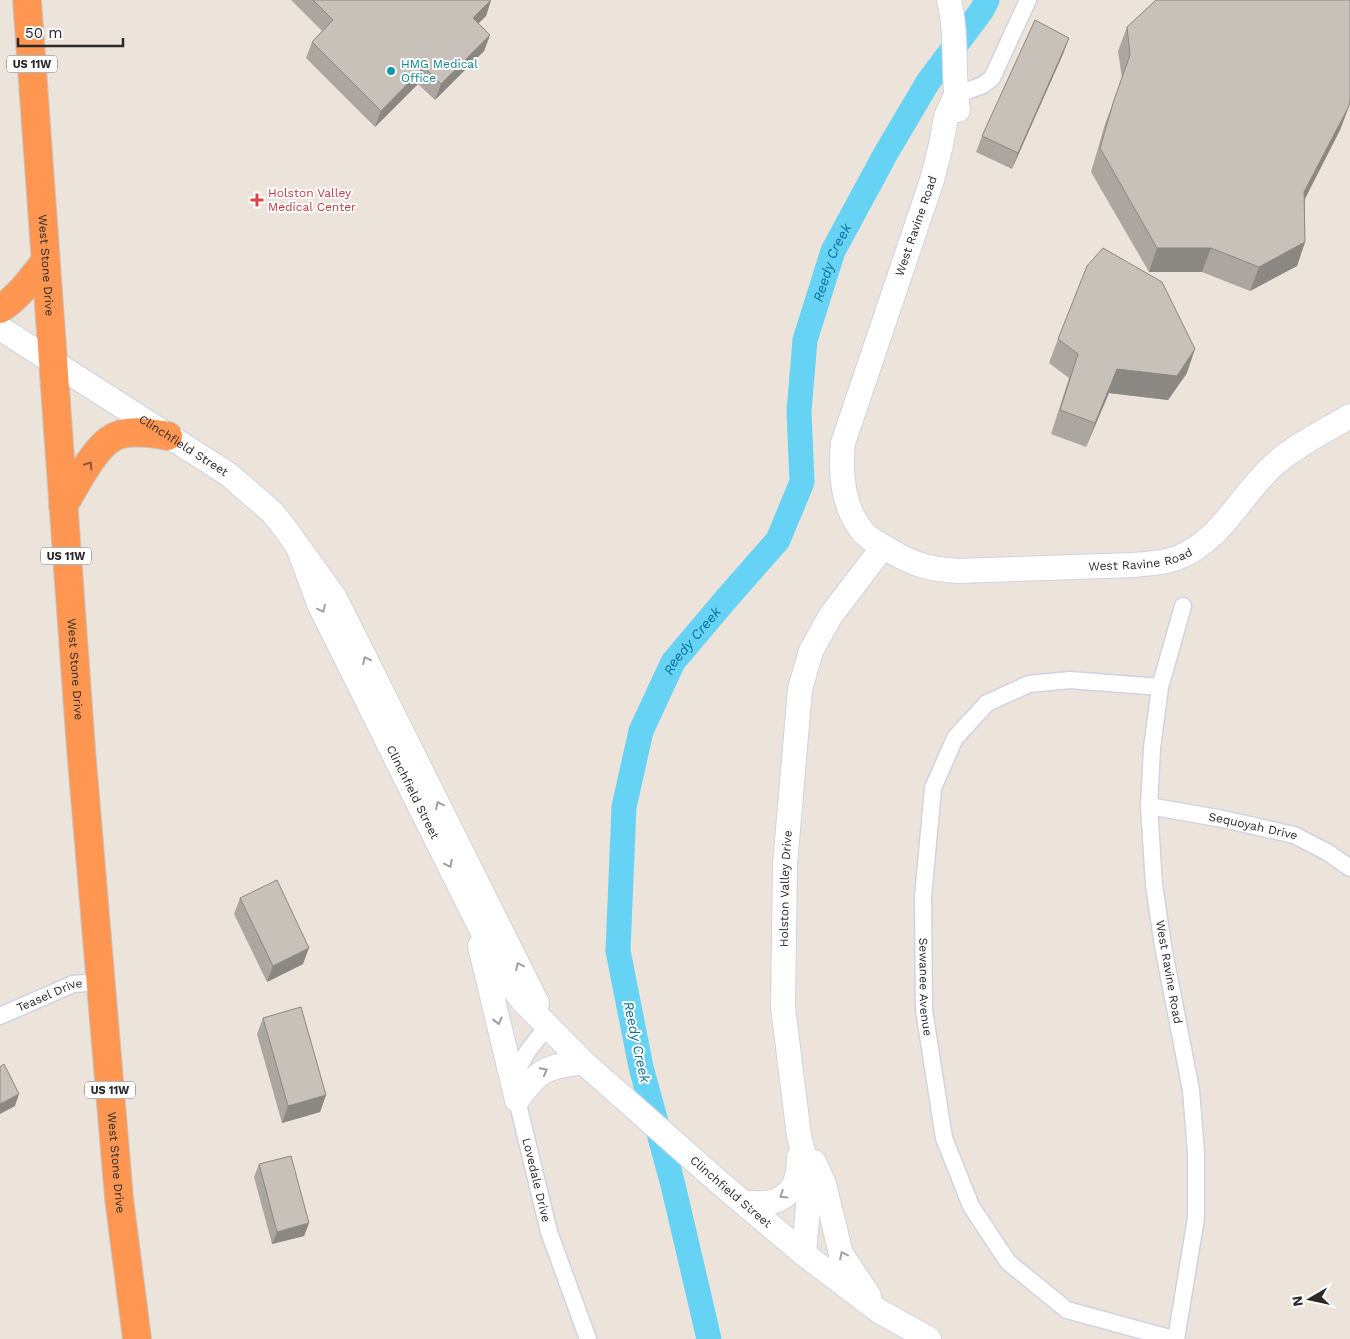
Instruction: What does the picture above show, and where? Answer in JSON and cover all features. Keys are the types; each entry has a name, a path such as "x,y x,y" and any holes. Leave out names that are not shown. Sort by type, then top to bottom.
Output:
{"highway":[{"name":"West Stone Drive","path":"27,0 81,749 118,1198 137,1339"},
{"path":"0,309 9,304 20,293 45,262"},
{"path":"63,506 100,447 114,437 126,434 149,433 168,436"}],"main road":[{"name":"West Ravine Road","path":"949,0 952,12 956,88 946,117 932,180 843,443 841,458 842,480 853,516 864,533 908,561 933,569 958,571 1132,565 1156,563 1177,558 1196,549 1217,532 1245,496 1275,464 1300,445 1350,416"},
{"name":"Clinchfield Street","path":"0,328 228,474 272,512 335,598 548,1026"},
{"name":"Holston Valley Drive","path":"804,1254 810,1180 798,1128 783,1007 785,865 800,689 811,651 831,615 883,546"},
{"name":"Clinchfield Street","path":"298,547 320,606 508,981 523,1001 583,1062 804,1254 879,1311 929,1339"},
{"path":"470,906 517,1100"},
{"path":"517,1100 532,1079 539,1074 558,1065 583,1062"},
{"path":"744,1203 772,1202 789,1193 798,1176 798,1128"},
{"path":"798,1128 824,1184 841,1254 879,1311"}],"street":[{"path":"956,88 983,85 992,78 1028,0"},
{"name":"West Ravine Road","path":"1175,1339 1196,1218 1196,1153 1191,1090 1154,885 1149,806 1152,748 1160,687 1183,606"},
{"name":"Sewanee Avenue","path":"1160,687 1070,680 1029,684 986,703 955,738 933,788 923,897 924,1010 944,1138 971,1206 1008,1262 1067,1310 1175,1339"},
{"name":"Sequoyah Drive","path":"1149,806 1223,819 1294,836 1327,852 1350,868"},
{"name":"Teasel Drive","path":"0,1016 73,984 101,982"},
{"name":"Lovedale Drive","path":"548,1026 518,1070 516,1080 517,1100 549,1232 588,1339"}],"building":[{"name":"HMG Medical Office","path":"313,0 491,0 473,18 490,35 441,84 424,67 381,111 312,42 333,20"},
{"path":"1156,0 1350,0 1349,106 1304,192 1305,242 1259,267 1211,248 1157,248 1100,148 1130,55 1127,27"},
{"path":"1035,20 1069,38 1018,153 982,136"},
{"path":"1103,248 1162,282 1195,349 1177,376 1117,369 1095,423 1060,410 1078,354 1058,339 1087,266"},
{"path":"277,880 309,948 273,966 240,898"},
{"path":"301,1007 326,1095 288,1106 263,1018"},
{"path":"4,1064 19,1094 0,1104 0,1067"},
{"path":"291,1156 309,1223 277,1232 259,1164"}],"waterway":[{"name":"Reedy Creek","path":"709,1339 673,1185 641,1067 618,951 624,807 641,731 673,662 778,540 802,482 799,411 805,340 833,251 886,153 928,82 982,10 987,0"}],"place":[{"name":"HMG Medical Office","path":"391,71"},
{"name":"Holston Valley Medical Center","path":"257,200"}]}
